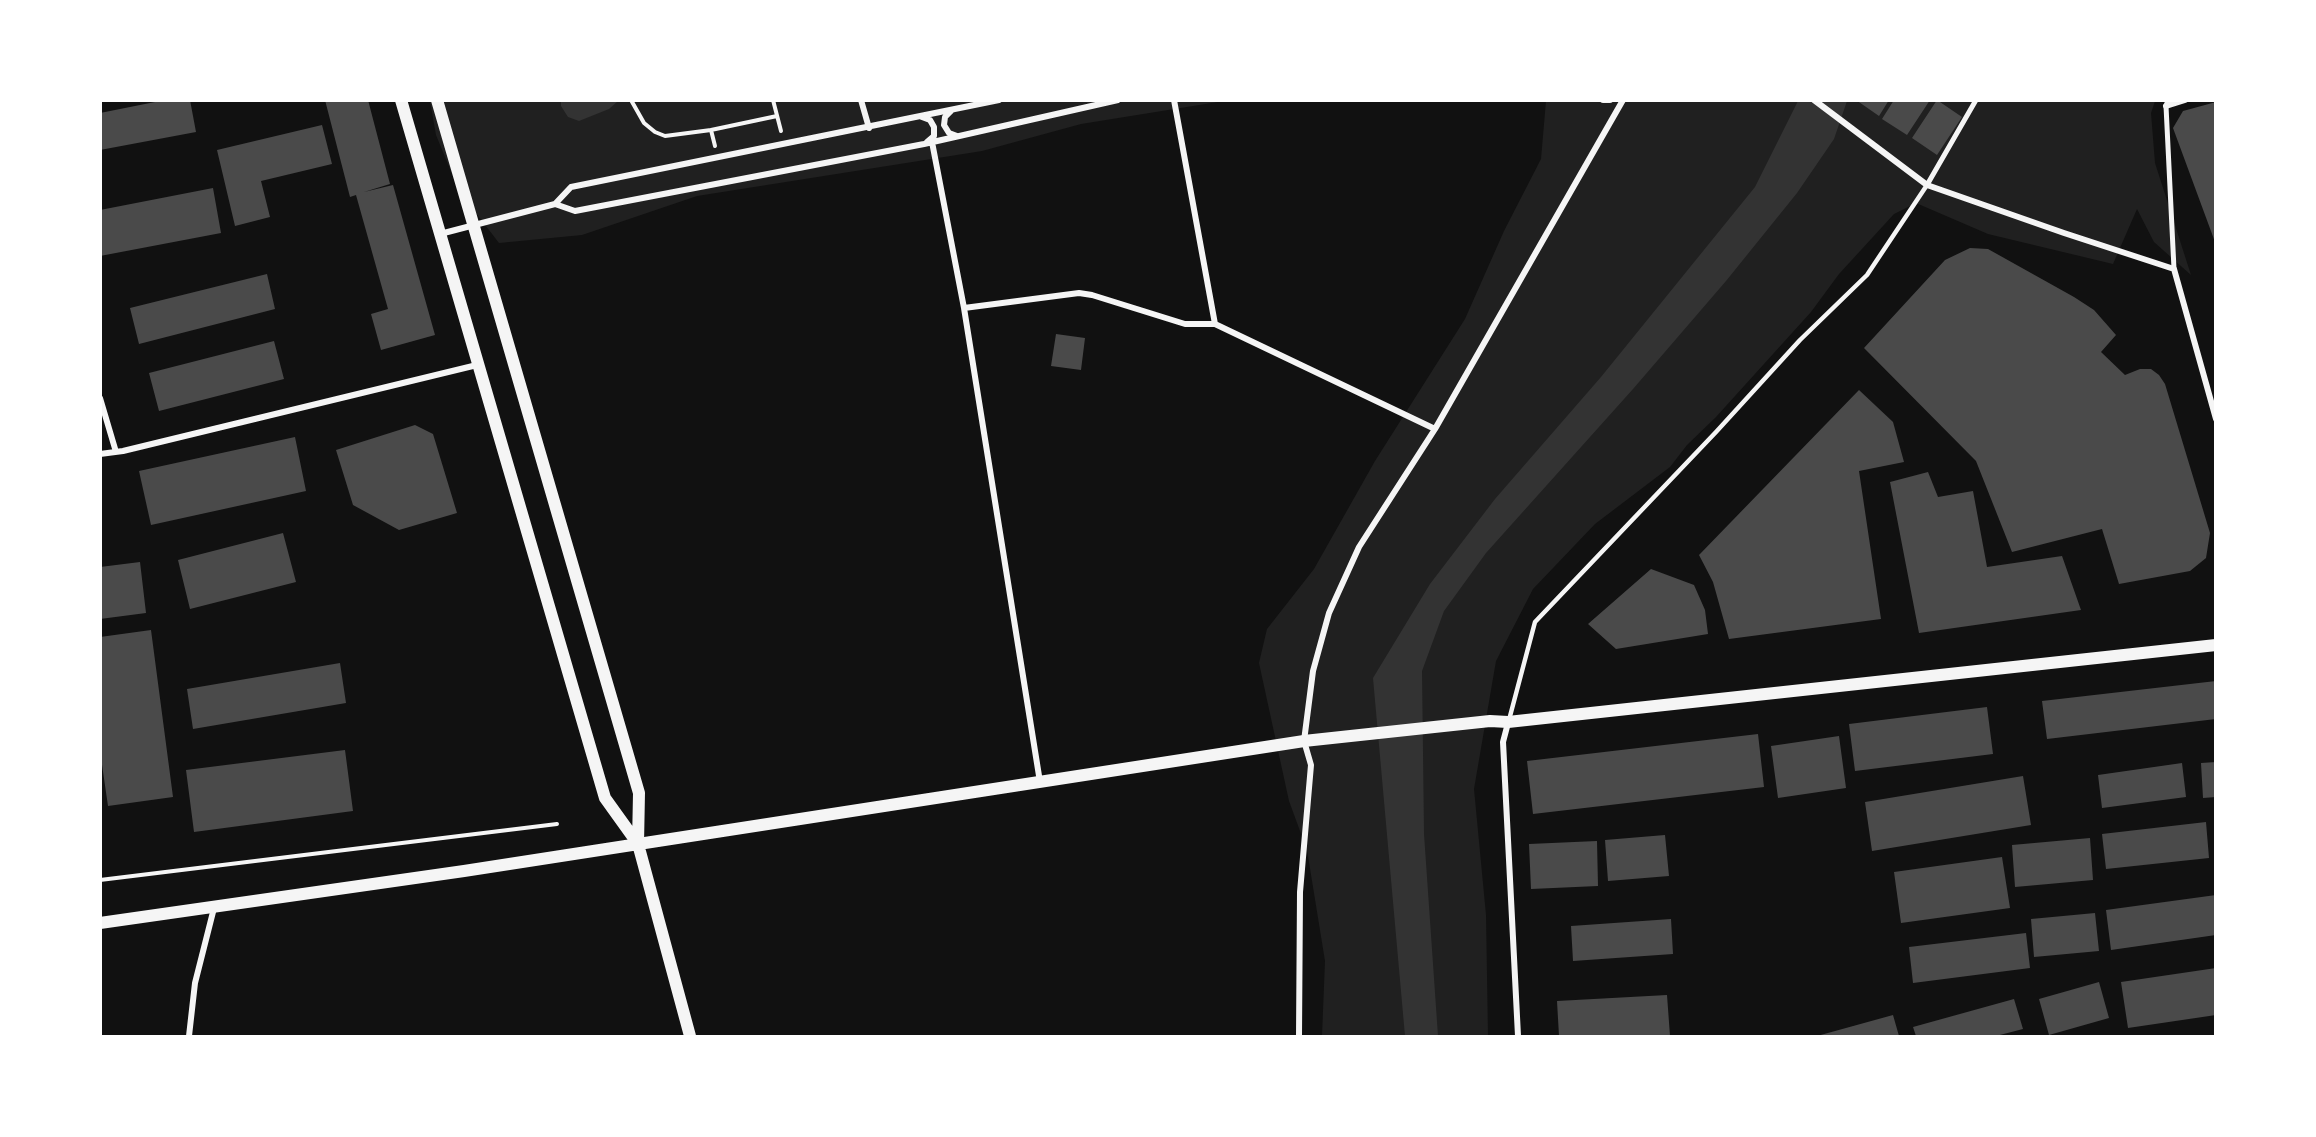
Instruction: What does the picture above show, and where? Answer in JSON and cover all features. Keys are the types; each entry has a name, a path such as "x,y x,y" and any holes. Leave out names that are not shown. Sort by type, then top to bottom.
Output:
{"main road":[{"path":"401,100 605,798 638,844"},
{"path":"437,100 639,793 638,844 690,1036"},
{"path":"100,923 638,844 1304,741 1508,722 2216,645"}],"street":[{"path":"861,100 869,128"},
{"path":"440,235 555,204 571,187 999,100"},
{"path":"555,204 575,211 924,144 1118,100"},
{"path":"1173,100 1215,324"},
{"path":"1603,100 1610,100"},
{"path":"1299,1036 1300,892 1311,765 1304,741 1313,671 1329,613 1359,547 1435,429 1623,100"},
{"path":"1814,100 1927,185 2174,269"},
{"path":"1927,185 1976,100"},
{"path":"2186,100 2167,104 2174,269 2216,419"},
{"path":"954,110 946,114 944,125 949,133 959,136"},
{"path":"918,118 927,118 934,127 934,136 924,144"},
{"path":"932,142 964,308 1040,782"},
{"path":"964,308 1079,293 1185,324 1215,324 1435,429"},
{"path":"100,454 477,365"},
{"path":"100,398 116,452"},
{"path":"1508,722 1503,742 1518,1036"},
{"path":"189,1036 195,983 214,908"}],"lane":[{"path":"1508,722 1534,622 1716,432 1800,340 1867,275 1927,185"}],"path":[{"path":"631,100 644,123 664,136 679,136 777,116"},
{"path":"773,100 782,135"},
{"path":"711,130 715,149"},
{"path":"100,880 558,824"}],"shaded area":[{"path":"561,100 618,101 609,109 579,121 568,117 561,106"},
{"path":"430,101 1224,101 1081,124 982,151 697,196 582,235 499,243 459,191 436,135"},
{"path":"1546,101 2155,101 2151,113 2155,163 2191,275 2154,242 2137,209 2113,264 1988,234 1916,203 1894,214 1839,274 1811,312 1716,417 1687,445 1670,467 1595,524 1533,589 1496,661 1474,789 1486,915 1488,1036 1322,1036 1325,961 1307,850 1289,801 1259,663 1267,629 1314,569 1375,461 1465,319 1504,231 1541,159"},
{"path":"1798,101 1847,101 1834,139 1797,193 1726,281 1633,389 1486,553 1444,611 1422,671 1424,834 1438,1036 1405,1036 1373,678 1430,584 1495,499 1601,377 1755,187"}],"building":[{"path":"165,100 190,100 196,132 100,150 100,113"},
{"path":"325,100 368,100 390,184 364,192 393,185 435,335 381,350 371,314 388,309 356,195 350,197"},
{"path":"1856,100 1889,100 1879,116"},
{"path":"1894,100 1930,100 1907,135 1882,119"},
{"path":"1937,100 1962,117 1937,155 1912,138"},
{"path":"2216,102 2215,242 2173,128 2183,111"},
{"path":"322,125 332,164 261,181 270,217 235,226 217,150"},
{"path":"213,188 221,233 100,256 100,210"},
{"path":"1970,248 1988,249 2094,310 2116,335 2101,352 2125,375 2140,369 2151,369 2159,375 2165,384 2210,533 2206,558 2190,571 2119,584 2102,529 2012,552 1976,461 1864,348 1945,260"},
{"path":"267,274 275,309 139,344 130,308"},
{"path":"1056,334 1085,338 1081,370 1051,366"},
{"path":"274,341 284,379 159,411 149,373"},
{"path":"1859,390 1893,422 1904,462 1859,471 1881,619 1729,639 1713,582 1699,555"},
{"path":"415,425 433,434 457,513 399,530 353,505 336,450"},
{"path":"295,437 306,491 151,525 139,471"},
{"path":"1928,472 1938,497 1973,491 1987,567 2062,556 2081,610 1919,633 1890,482"},
{"path":"283,533 296,582 190,609 178,560"},
{"path":"140,562 146,613 100,619 100,567"},
{"path":"1651,569 1694,585 1705,610 1708,634 1616,649 1588,624"},
{"path":"151,630 173,797 108,806 100,751 100,637"},
{"path":"340,663 346,703 193,729 187,689"},
{"path":"2216,681 2216,719 2047,739 2042,701"},
{"path":"1987,707 1993,754 1855,771 1849,724"},
{"path":"1758,734 1764,787 1533,814 1527,761"},
{"path":"1839,736 1846,788 1778,798 1771,746"},
{"path":"345,750 353,811 194,832 186,770"},
{"path":"2216,762 2216,797 2203,798 2201,763"},
{"path":"2182,763 2186,797 2102,808 2098,775"},
{"path":"2023,776 2031,825 1872,851 1865,802"},
{"path":"2206,822 2209,858 2106,869 2102,834"},
{"path":"1665,835 1669,876 1608,881 1605,840"},
{"path":"2090,838 2093,880 2015,887 2012,845"},
{"path":"1597,841 1598,886 1531,889 1529,844"},
{"path":"2002,857 2010,908 1901,923 1894,872"},
{"path":"2216,895 2216,935 2111,950 2106,910"},
{"path":"2095,913 2099,951 2034,957 2031,919"},
{"path":"1671,919 1673,954 1573,961 1571,926"},
{"path":"2026,933 2030,968 1913,983 1909,947"},
{"path":"2216,968 2216,1015 2128,1028 2121,982"},
{"path":"2099,982 2109,1018 2049,1035 2039,999"},
{"path":"1667,995 1670,1036 1559,1036 1557,1001"},
{"path":"2014,999 2023,1029 1996,1036 1916,1036 1913,1027"},
{"path":"1893,1015 1899,1036 1817,1036"}]}
